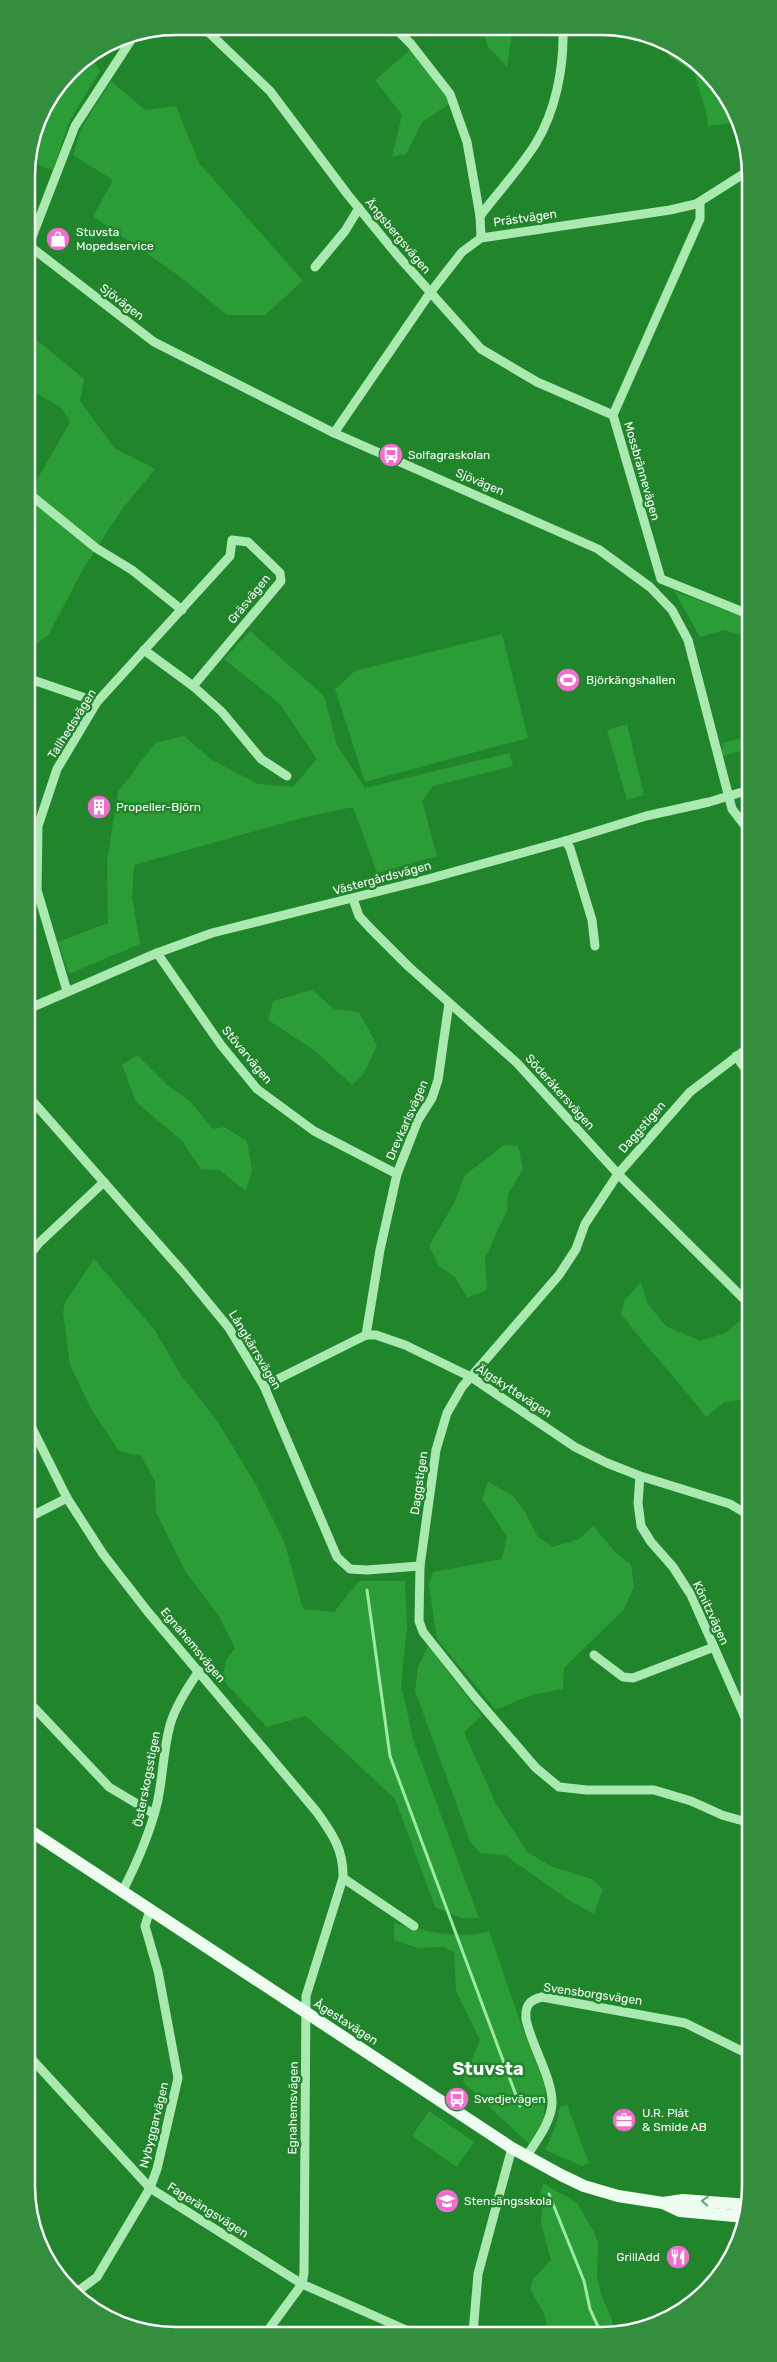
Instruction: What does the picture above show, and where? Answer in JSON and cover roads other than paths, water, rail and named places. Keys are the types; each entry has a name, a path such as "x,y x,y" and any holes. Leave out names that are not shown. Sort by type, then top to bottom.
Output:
{"main road":[{"name":"Ågestavägen","path":"35,1834 512,2148 584,2186 618,2196 663,2203 680,2211 738,2216"},
{"name":"Ågestavägen","path":"663,2203 683,2200 740,2204"}],"street":[{"name":"Ängsbergsvägen","path":"211,35 270,91 359,208 430,293 481,349 538,382 613,414"},
{"path":"402,35 450,94 467,142 480,216 480,238"},
{"path":"480,216 536,142 554,103 564,54 563,35"},
{"path":"35,229 74,126 128,44"},
{"name":"Prästvägen","path":"334,433 430,293 462,252 480,238 670,210 700,202 742,175"},
{"name":"Mossbrännevägen","path":"700,202 700,219 613,414 661,579 742,612"},
{"path":"315,267 345,231 359,208"},
{"name":"Sjövägen","path":"35,252 154,342 334,433 598,549 650,587 672,610 688,640 728,796 734,814 742,823"},
{"path":"35,498 96,548 132,570 182,610"},
{"name":"Tallhedsvägen","path":"67,991 37,890 38,826 57,769 97,702 230,556 232,540"},
{"name":"Gräsvägen","path":"193,686 281,580 280,573 248,542 232,540"},
{"path":"144,650 193,686 222,712 261,759 287,776"},
{"path":"35,681 97,702"},
{"name":"Västergårdsvägen","path":"35,1006 157,953 212,933 353,899 565,841 646,816 742,792"},
{"path":"565,841 570,848 592,920 594,946"},
{"name":"Söderåkersvägen","path":"353,899 359,916 370,928 449,1003 517,1063 618,1174 742,1297"},
{"name":"Stövarvägen","path":"157,953 222,1044 257,1088 314,1132 397,1174"},
{"name":"Drevkarlsvägen","path":"366,1335 380,1250 397,1174 418,1120 432,1098 438,1080 449,1003"},
{"name":"Daggstigen","path":"742,1052 690,1092 618,1174 585,1224 573,1253 559,1276 462,1387 447,1413 436,1450 420,1566 419,1621 423,1632 474,1696 536,1768 559,1787 587,1790 654,1790 691,1800 722,1815 742,1821"},
{"path":"736,1056 742,1064"},
{"name":"Långkärrsvägen","path":"35,1104 218,1313 264,1386 337,1557 350,1569 367,1570 420,1566"},
{"path":"35,1248 104,1182"},
{"path":"264,1386 366,1335"},
{"name":"Älgskyttevägen","path":"366,1335 376,1335 405,1345 471,1377 575,1447 640,1476 730,1504 742,1511"},
{"name":"Egnahemsvägen","path":"35,1434 67,1498 109,1561 148,1612 316,1811 334,1835 344,1864 343,1878 306,1996 304,2273 302,2284"},
{"name":"Könitzvägen","path":"640,1476 638,1503 642,1526 651,1542 673,1567 691,1595 742,1711"},
{"path":"35,1514 67,1498"},
{"path":"594,1655 623,1677 633,1678 714,1647"},
{"name":"Österskogsstigen","path":"122,1892 144,1849 154,1814 170,1726 181,1698 198,1671"},
{"path":"35,1708 109,1787 154,1814"},
{"path":"343,1878 414,1926"},
{"name":"Nybyggarvägen","path":"80,2290 97,2277 150,2188 157,2169 178,2078 158,1971 145,1926 150,1910"},
{"name":"Svensborgsvägen","path":"527,2156 548,2119 552,2104 550,2089 526,2019 528,2003 534,1999 542,1997 685,2023 742,2051"},
{"name":"Fagerängsvägen","path":"35,2063 150,2188 302,2284 399,2327"},
{"path":"474,2327 478,2274 512,2148"},
{"path":"270,2327 302,2284"}],"waterway":[{"path":"367,1590 390,1756 520,2106"},
{"path":"549,2194 584,2281 590,2309 598,2327"}],"place":[{"name":"Stuvsta Mopedservice","path":"58,239"},
{"name":"Solfagraskolan","path":"391,455"},
{"name":"Björkängshallen","path":"568,680"},
{"name":"Propeller-Björn","path":"99,807"},
{"name":"Svedjevägen","path":"457,2099"},
{"name":"U.R. Plåt & Smide AB","path":"624,2120"},
{"name":"Stensängsskola","path":"447,2201"},
{"name":"GrillAdd","path":"678,2257"}],"district":[{"name":"Stuvsta","path":"488,2069"}]}
